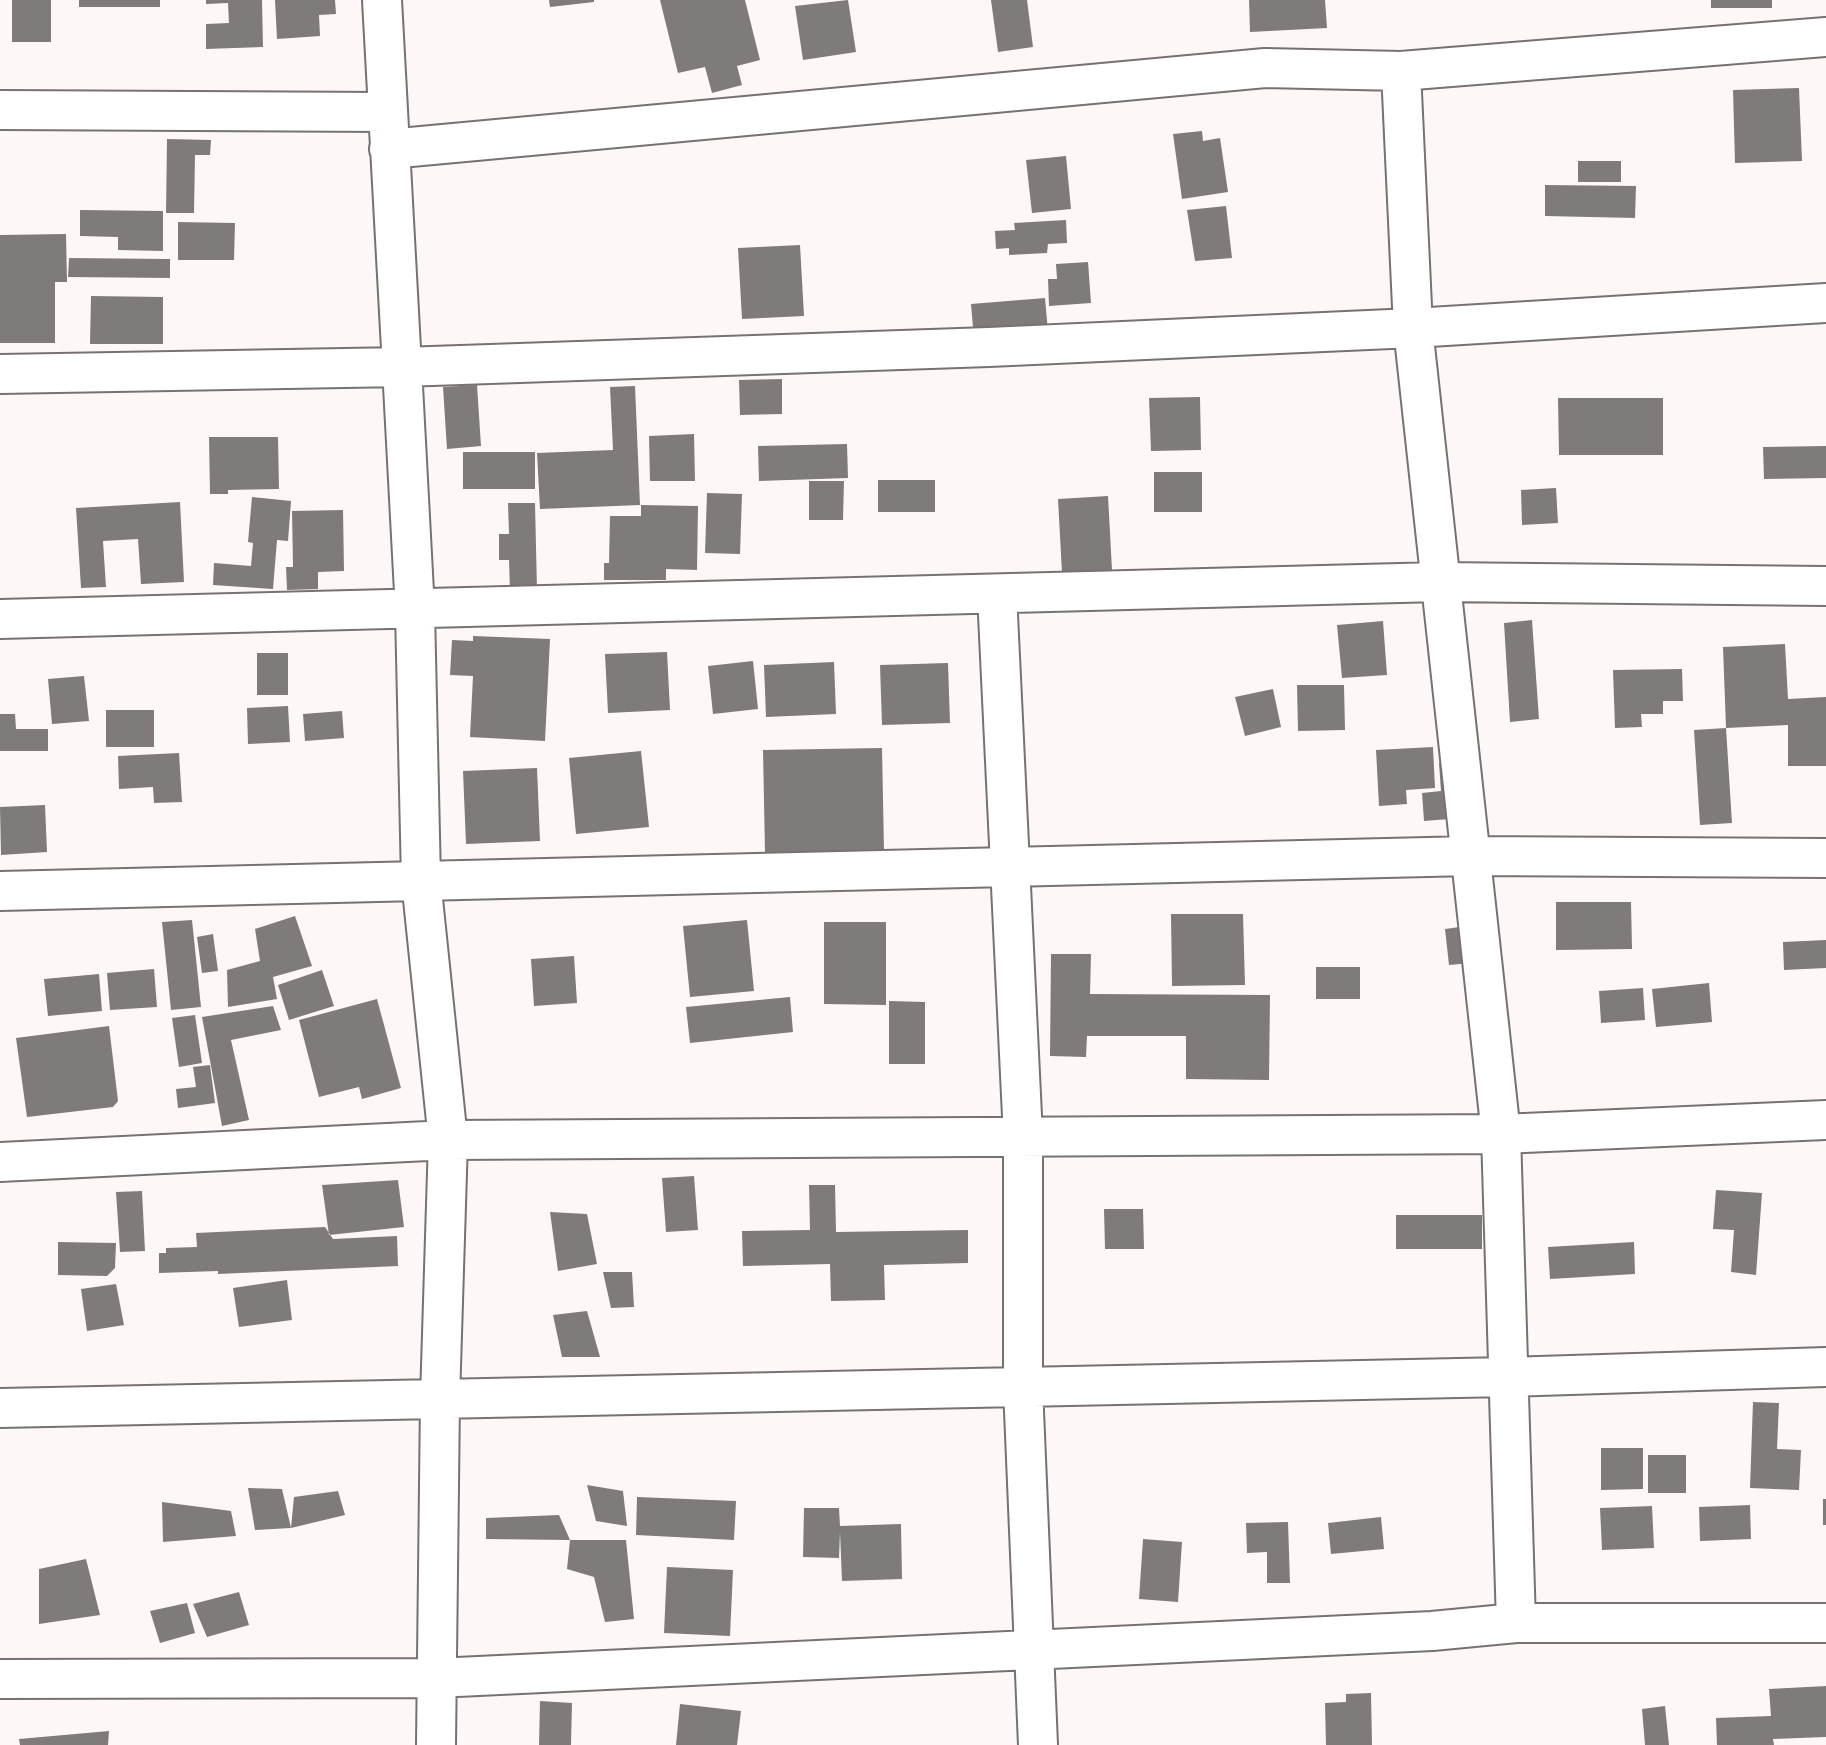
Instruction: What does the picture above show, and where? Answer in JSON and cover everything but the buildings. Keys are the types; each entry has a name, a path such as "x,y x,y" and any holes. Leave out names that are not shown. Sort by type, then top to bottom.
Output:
{"street":[{"path":"382,0 415,611 421,880 448,1140 440,1399 436,1745"},
{"path":"388,149 1265,68 1401,71 1826,37"},
{"path":"1401,71 1413,328 1438,582 1501,1134 1516,1623"},
{"path":"0,110 386,112"},
{"path":"0,374 402,366 989,347 1413,328 1826,303"},
{"path":"0,619 415,611 1438,582 1826,586"},
{"path":"997,594 1023,1137 1023,1387 1038,1745"},
{"path":"0,891 1470,856 1826,858"},
{"path":"0,1162 448,1140 1501,1134 1826,1120"},
{"path":"0,1408 1507,1377 1826,1367"},
{"path":"0,1679 436,1678 1432,1631 1516,1623 1826,1623"}]}
